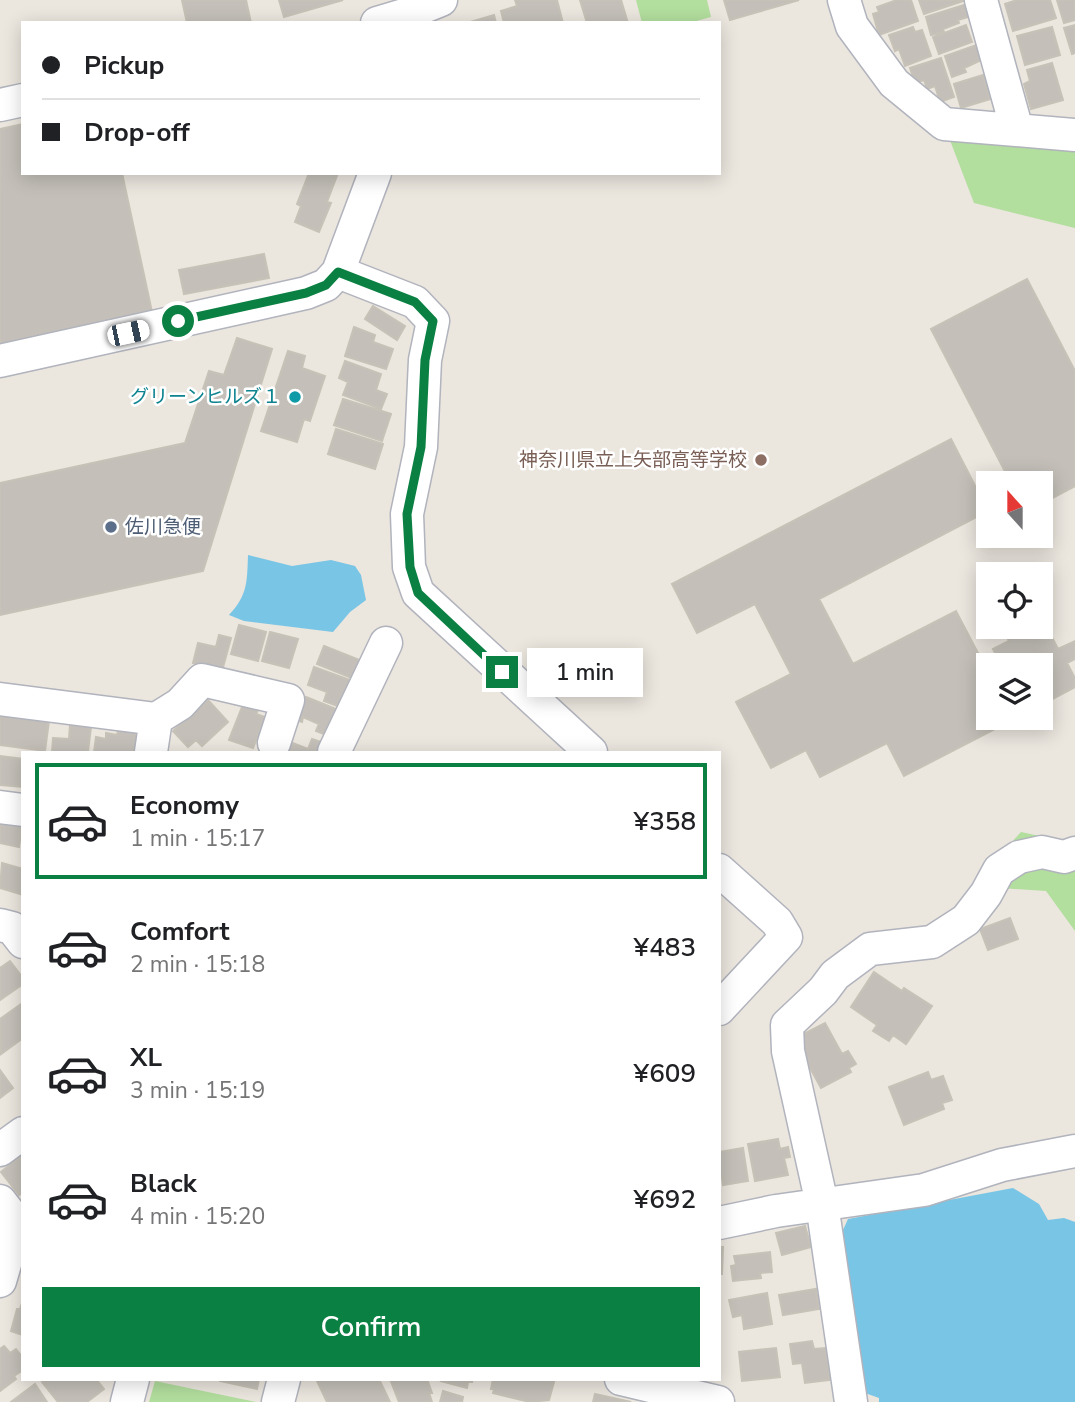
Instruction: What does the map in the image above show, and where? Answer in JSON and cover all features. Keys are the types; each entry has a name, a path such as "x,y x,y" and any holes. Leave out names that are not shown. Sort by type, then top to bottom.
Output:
{"street":[{"path":"396,15 441,0"},
{"path":"844,0 852,26 894,83 944,124 1075,135"},
{"path":"981,0 1017,130"},
{"path":"0,105 21,100"},
{"path":"0,360 306,293 326,285 338,272 374,175"},
{"path":"338,272 415,302 433,321 425,360 421,447 407,514 410,567 418,593 590,751"},
{"path":"334,751 386,643"},
{"path":"0,699 156,719 180,704 202,680 288,700 274,743"},
{"path":"151,751 156,719"},
{"path":"0,807 21,810"},
{"path":"851,1402 822,1204 788,1051 788,1025 823,991 835,975 870,949 932,942 966,920 986,894 999,870 1019,857 1042,852 1064,857 1075,853"},
{"path":"721,872 776,922 786,937 721,1007"},
{"path":"0,1150 21,1134"},
{"path":"721,1223 776,1211 923,1190 1002,1165 1075,1151"},
{"path":"0,1201 17,1223 0,1281"},
{"path":"127,1402 132,1381"},
{"path":"278,1402 283,1381"},
{"path":"629,1381 711,1401"}],"green space":[{"path":"636,0 707,0 711,17 696,21 641,21"},
{"path":"948,135 1075,147 1075,228 974,203"},
{"path":"1021,832 1068,842 1075,835 1075,931 1046,891 971,886"},
{"path":"155,1381 256,1402 149,1402"}],"water":[{"path":"248,555 292,566 331,560 355,566 361,575 366,600 350,612 333,632 244,621 229,615 243,594 247,580"},
{"path":"1013,1188 1039,1204 1048,1220 1064,1218 1075,1222 1075,1402 879,1402 879,1398 865,1393 843,1230 848,1219"}],"building":[{"path":"182,0 246,0 251,21 187,21"},
{"path":"279,0 343,0 284,17"},
{"path":"515,0 557,0 562,21 504,21 501,11 517,6"},
{"path":"580,0 621,0 627,21 586,21"},
{"path":"724,0 799,0 730,20"},
{"path":"897,0 911,0 918,21 879,35 873,14 879,12 877,7"},
{"path":"919,0 962,0 963,1 924,14"},
{"path":"1017,0 1050,0 1056,18 1013,31 1005,4"},
{"path":"1057,0 1075,0 1075,20 1064,23"},
{"path":"967,4 971,16 958,20 959,23 943,29 944,32 931,35 926,17"},
{"path":"494,15 496,21 474,21"},
{"path":"966,25 972,42 939,54 933,37"},
{"path":"1075,25 1075,53 1072,54 1064,28"},
{"path":"913,27 915,32 922,30 931,56 905,66 899,49 895,51 889,35"},
{"path":"1052,27 1060,55 1025,65 1017,36"},
{"path":"985,42 990,56 964,68 966,72 952,77 945,56"},
{"path":"941,58 954,97 940,102 935,86 927,89 924,80 915,83 910,68"},
{"path":"1052,63 1063,100 1031,109 1024,84 1030,81 1027,70"},
{"path":"983,75 990,99 961,108 954,84"},
{"path":"21,124 21,175 122,175 152,312 0,344 0,129"},
{"path":"308,175 337,175 327,202 331,203 319,232 295,222 301,206 297,204"},
{"path":"264,254 269,278 184,294 179,270"},
{"path":"1027,279 1075,371 1075,486 1054,497 1054,471 1005,471 931,329"},
{"path":"373,306 405,326 397,340 365,319"},
{"path":"354,327 375,335 373,342 393,349 386,369 345,356"},
{"path":"237,338 272,349 203,571 0,615 0,483 185,443 209,371 224,375"},
{"name":"グリーンヒルズ１","path":"288,351 305,356 302,368 325,376 310,421 304,419 297,442 261,431"},
{"path":"345,361 381,374 376,390 387,394 381,409 343,395 348,382 339,378"},
{"path":"343,399 391,414 382,441 334,425"},
{"path":"336,429 383,444 375,469 328,454"},
{"path":"951,439 976,488 976,517 819,599 853,664 956,611 978,653 976,730 993,730 904,776 887,743 820,777 806,750 771,768 736,702 791,674 755,604 697,633 672,584"},
{"path":"239,625 266,632 258,661 231,654"},
{"path":"270,632 298,639 289,668 262,661"},
{"path":"219,635 231,638 222,671 193,663 198,643 216,647"},
{"path":"1008,639 1053,639 1058,649 1075,641 1075,659 1067,663 1075,678 1075,687 1053,699 1053,653 995,653 993,649 1009,641"},
{"path":"324,646 362,661 354,679 317,664"},
{"path":"314,667 350,680 340,707 324,701 327,692 308,685"},
{"path":"306,697 341,711 331,737 316,731 319,724 303,717 302,722 296,720"},
{"path":"208,700 228,722 202,746 196,740 188,747 173,731"},
{"path":"244,702 259,708 256,714 265,717 253,748 229,740"},
{"path":"0,714 49,721 45,751 0,745"},
{"path":"70,725 91,727 88,751 52,751 53,738 69,739"},
{"path":"118,731 137,733 134,751 94,751 96,737 106,739 106,733 117,735"},
{"path":"312,739 327,744 324,751 283,751 290,742 308,749"},
{"path":"0,756 21,759 21,787 0,785"},
{"path":"0,822 21,826 19,847 0,843"},
{"path":"2,863 21,868 21,894 0,888"},
{"path":"1010,918 1018,939 988,950 980,929"},
{"path":"10,961 21,975 21,985 0,1000 0,968"},
{"path":"874,972 902,991 904,988 932,1006 906,1044 893,1035 889,1041 873,1031 877,1025 851,1007"},
{"path":"21,1004 21,1039 1,1054 0,1019"},
{"path":"825,1023 842,1054 848,1051 856,1064 849,1068 851,1072 821,1088 794,1039"},
{"path":"0,1070 13,1088 0,1098"},
{"path":"928,1072 931,1080 943,1076 952,1100 942,1103 944,1109 904,1125 889,1087"},
{"path":"778,1139 780,1149 788,1147 790,1157 784,1158 788,1175 755,1181 748,1144"},
{"path":"743,1148 748,1181 723,1185 721,1152"},
{"path":"21,1156 21,1194 19,1195 1,1172"},
{"path":"805,1226 811,1247 782,1255 776,1233"},
{"path":"721,1247 723,1247 722,1274"},
{"path":"770,1252 772,1272 760,1273 761,1278 733,1281 731,1266 736,1265 734,1256"},
{"path":"816,1289 819,1309 783,1315 779,1295"},
{"path":"767,1293 772,1324 744,1329 742,1315 733,1317 729,1300"},
{"path":"21,1306 21,1334 11,1331 17,1309"},
{"path":"812,1341 814,1349 826,1348 830,1380 805,1383 802,1363 793,1364 790,1344"},
{"path":"4,1346 10,1353 16,1349 21,1355 21,1371 14,1376 16,1379 0,1391 0,1349"},
{"path":"776,1348 780,1377 742,1381 739,1352"},
{"path":"98,1381 104,1389 87,1402 58,1402 42,1382"},
{"path":"220,1381 259,1381 257,1389"},
{"path":"317,1381 380,1381 390,1402 327,1402"},
{"path":"391,1381 428,1381 432,1402 399,1402"},
{"path":"441,1381 472,1381 468,1382 467,1388"},
{"path":"493,1381 554,1382 549,1400 530,1402 493,1393 494,1389 491,1389"},
{"path":"35,1384 47,1402 11,1402"},
{"path":"443,1391 463,1397 462,1402 440,1402"},
{"path":"595,1394 631,1402 593,1402"}],"place":[{"name":"グリーンヒルズ１","path":"295,397"},
{"name":"神奈川県立上矢部高等学校","path":"761,460"},
{"name":"佐川急便","path":"111,527"}],"route":[{"path":"178,321 306,293 326,285 338,272 415,302 433,321 425,360 421,447 407,514 410,567 418,593 502,672"}]}
